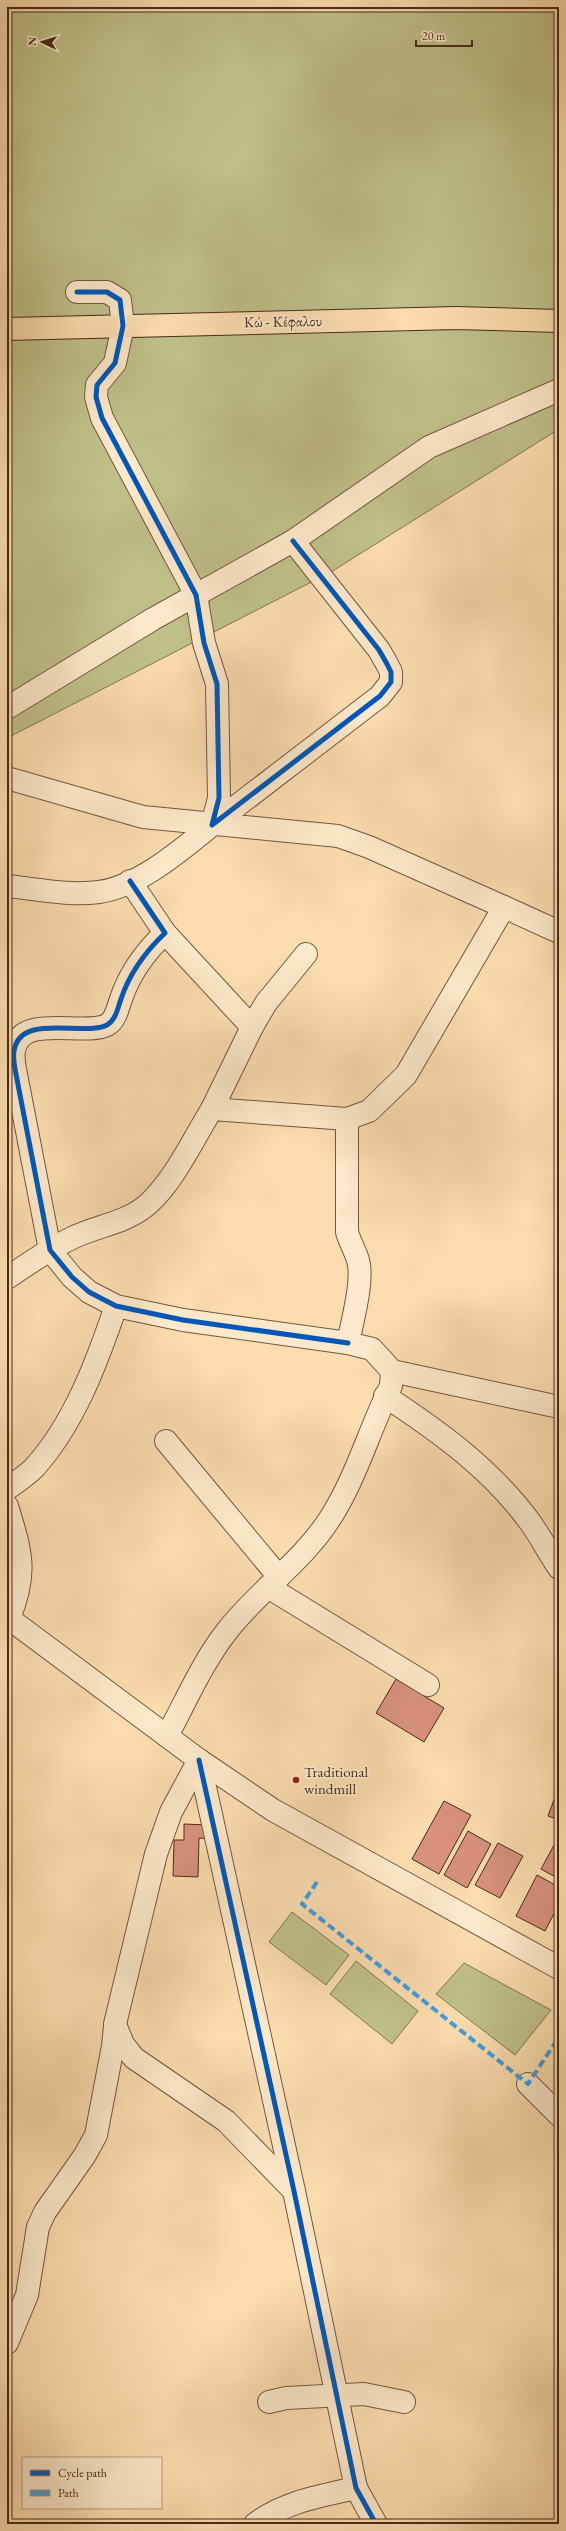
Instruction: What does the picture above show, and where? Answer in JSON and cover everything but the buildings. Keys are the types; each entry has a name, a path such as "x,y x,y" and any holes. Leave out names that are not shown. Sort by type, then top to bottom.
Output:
{"main road":[{"name":"Κώ - Κέφαλου","path":"7,328 456,318 559,321"}],"street":[{"path":"77,292 107,292 120,300 123,326 115,363 96,385 96,397 102,418 196,595 204,643 217,684 219,798 212,825"},
{"path":"7,708 196,595 293,541 429,447 559,390"},
{"path":"7,886 60,892 100,892 130,881 173,858 212,825 380,696 390,682 391,672 379,650 293,541"},
{"path":"7,778 143,817 212,825 265,827 338,836 369,847 559,932"},
{"path":"130,881 165,933 252,1027"},
{"path":"212,1109 347,1119 369,1111 406,1075 504,907"},
{"path":"165,933 145,952 133,971 117,1014 108,1024 96,1028 46,1028 29,1031 18,1038 14,1051 15,1069 50,1250 72,1277 89,1292 116,1306 183,1320 348,1343 372,1349 392,1371 559,1407"},
{"path":"7,1278 50,1250 92,1230 126,1219 146,1206 161,1191 212,1109 252,1027 266,1003 306,954"},
{"path":"347,1119 347,1232 351,1247 358,1260 359,1274 348,1343"},
{"path":"7,1489 33,1469 60,1433 89,1377 116,1306"},
{"path":"167,1736 211,1654 227,1631 312,1544 330,1519 347,1488 386,1396 390,1386 392,1371"},
{"path":"386,1396 428,1424 469,1456 505,1492 530,1522 559,1568"},
{"path":"166,1441 274,1582 428,1685"},
{"path":"7,1506 21,1561 22,1578 18,1597 8,1618 199,1760 273,1810 559,1968"},
{"path":"7,2343 27,2295 38,2227 45,2212 85,2155 96,2135 113,2046 115,2024 156,1854 172,1812 199,1760"},
{"path":"199,1760 294,2191 356,2488 376,2524"},
{"path":"115,2024 123,2044 134,2058 226,2121 294,2191"},
{"path":"528,2084 559,2114"},
{"path":"269,2402 286,2398 364,2394 404,2402"},
{"path":"255,2524 278,2510 298,2502 356,2488"}],"green space":[{"path":"7,7 559,7 559,429 331,572 7,738"},
{"path":"292,1912 349,1955 326,1985 269,1942"},
{"path":"356,1961 418,2011 392,2044 330,1994"},
{"path":"464,1963 551,2010 515,2055 436,1994"}],"marked path":[{"path":"317,1882 302,1904 528,2084 559,2037"}],"cycle path":[{"path":"77,292 107,292 120,300 123,326 115,363 97,385 96,397 102,418 196,595 204,643 217,684 219,798 212,825 380,696 391,682 391,672 379,650 293,541"},
{"path":"130,881 165,933 145,955 134,971 113,1020 107,1025 96,1028 54,1028 28,1032 19,1039 14,1051 15,1069 50,1250 72,1277 89,1292 116,1306 183,1320 348,1343"},
{"path":"199,1760 294,2191 356,2488 376,2524"}],"place":[{"name":"Traditional windmill","path":"296,1780"}]}
